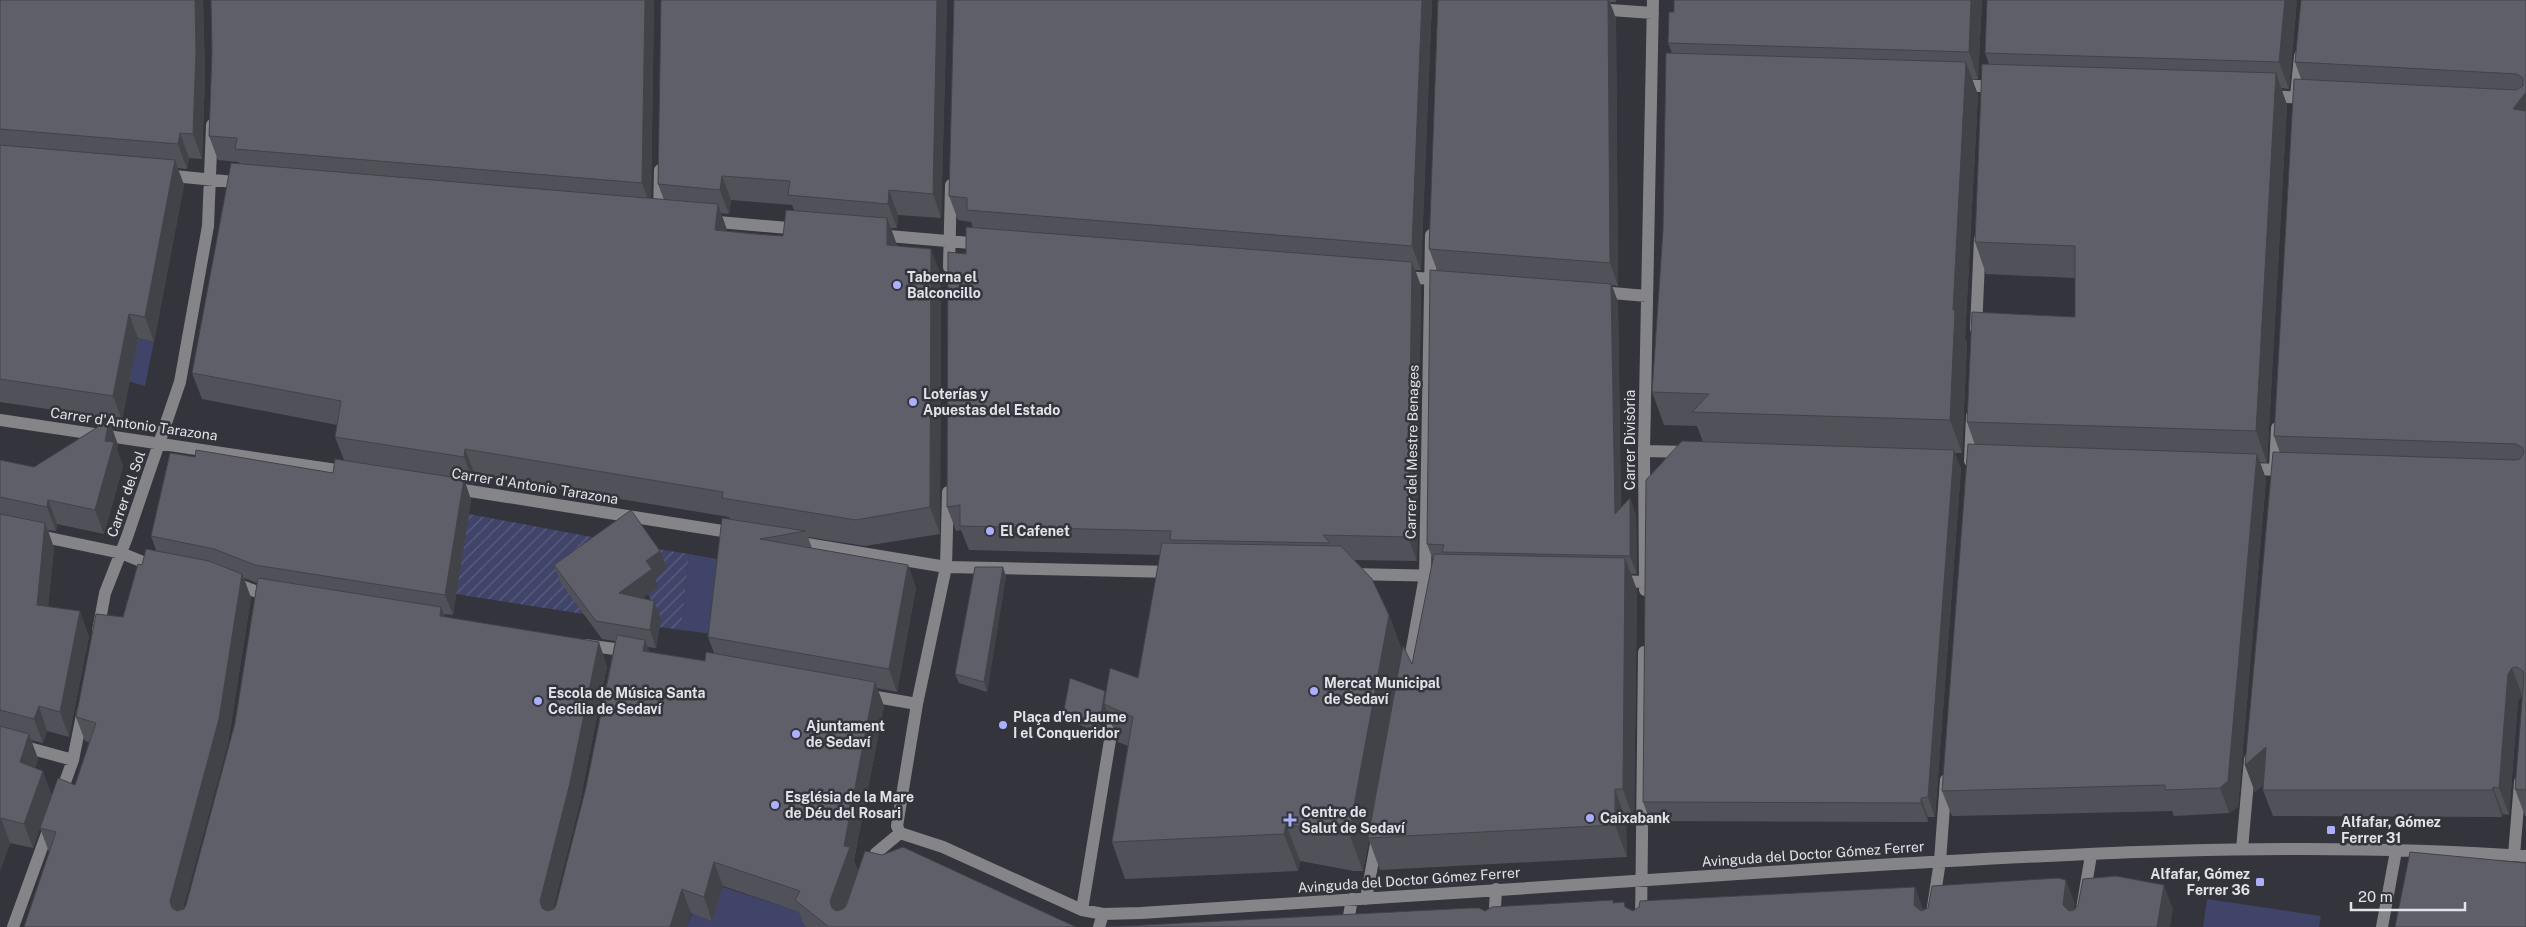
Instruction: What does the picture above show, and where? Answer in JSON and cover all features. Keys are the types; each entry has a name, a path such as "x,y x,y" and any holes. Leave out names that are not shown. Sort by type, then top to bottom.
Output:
{"street":[{"path":"1587,8 1653,6"},
{"name":"Carrer Divisòria","path":"1645,602 1644,451 1647,296 1658,78 1653,6"},
{"path":"2296,102 2301,39"},
{"path":"1948,85 2007,87"},
{"path":"2256,96 2296,102 2325,99"},
{"name":"Carrer del Sol","path":"94,648 105,593 180,382 208,226 212,115"},
{"path":"644,216 663,217 660,156"},
{"path":"949,282 951,167"},
{"path":"154,174 255,184"},
{"path":"696,220 811,230"},
{"path":"1975,344 1981,225"},
{"name":"Carrer del Mestre Benages","path":"1404,693 1425,576 1431,226"},
{"path":"859,234 994,245"},
{"path":"1390,276 1463,282"},
{"path":"1588,292 1647,296"},
{"path":"1970,465 1973,403"},
{"path":"2274,474 2278,411"},
{"name":"Carrer d'Antonio Tarazona","path":"0,420 160,442 358,473"},
{"path":"1644,451 1703,453"},
{"path":"2236,469 2274,474 2294,470"},
{"path":"900,833 897,819 917,704 946,566 948,478"},
{"name":"Carrer d'Antonio Tarazona","path":"437,486 752,536"},
{"path":"20,532 121,552 142,562 172,568"},
{"path":"781,540 946,566 1184,572"},
{"path":"1336,574 1454,576"},
{"path":"220,578 259,598 280,597"},
{"path":"1601,580 1645,582"},
{"path":"1641,927 1644,641"},
{"path":"576,643 637,653"},
{"path":"617,664 620,650"},
{"path":"848,692 917,704"},
{"path":"14,927 73,760 86,694"},
{"path":"1082,910 1117,700"},
{"path":"0,740 73,760"},
{"path":"2242,849 2252,742"},
{"path":"1930,927 1940,861 1947,764"},
{"path":"2520,856 2521,769"},
{"path":"1366,898 1379,827"},
{"path":"900,833 943,847 1082,910 1103,914 1099,927"},
{"path":"863,881 876,853 900,833"},
{"name":"Avinguda del Doctor Gómez Ferrer","path":"1103,914 1940,861 2242,849 2396,851 2520,856"},
{"path":"2382,927 2396,851"},
{"path":"2079,927 2090,855"},
{"path":"1494,927 1496,889"},
{"path":"1348,927 1352,899"}],"shaded area":[{"path":"42,316 154,342 145,386 103,374"},
{"path":"469,514 634,545 590,615 456,594"},
{"path":"651,548 689,554 681,630 659,627 660,619 648,594 658,586 653,579"},
{"path":"689,554 728,561 719,635 681,630"},
{"path":"723,887 833,923 832,927 686,927 692,914"},
{"path":"2207,899 2321,916 2319,927 2203,927"}],"building":[{"path":"0,0 195,0 196,51 193,134 180,133 178,144 0,129"},
{"path":"211,0 645,0 642,183 235,149 237,138 209,136 212,52"},
{"path":"661,0 937,0 933,194 889,190 888,204 788,195 790,181 722,176 720,190 658,184"},
{"path":"954,0 1422,0 1412,246 967,210 967,198 949,196"},
{"path":"1438,0 1608,0 1610,263 1429,249"},
{"path":"1674,0 1971,0 1969,52 1668,43 1669,12 1674,12"},
{"path":"1987,0 2285,0 2279,62 1985,53"},
{"path":"2301,0 2526,0 2526,92 2513,109 2526,111 2526,790 2515,789 2524,676 2523,671 2517,667 2512,668 2508,674 2499,788 2493,787 2493,790 2263,790 2266,747 2245,765 2273,452 2516,460 2520,459 2524,453 2523,448 2516,444 2274,436 2294,79 2516,90 2523,86 2523,78 2517,74 2295,62"},
{"path":"1666,53 1966,62 1953,310 1955,310 1950,420 1692,412 1709,394 1652,392 1663,230"},
{"path":"1982,64 2276,73 2256,431 1967,422 1972,312 2075,317 2075,246 1975,242"},
{"path":"0,145 175,160 145,317 129,314 113,396 0,379"},
{"path":"231,163 718,204 715,230 753,234 783,236 786,210 887,218 887,245 931,249 930,507 856,520 722,498 723,492 465,449 464,457 335,437 341,401 192,373"},
{"path":"966,227 1412,262 1408,537 1323,535 1330,543 1170,540 1171,531 960,526 960,505 947,507 948,252 966,254"},
{"path":"1430,270 1611,284 1615,514 1630,498 1630,556 1442,552 1444,545 1427,544"},
{"path":"109,420 105,441 114,442 95,510 48,500 47,507 0,497 0,460 34,467"},
{"path":"1682,441 1954,450 1928,797 1921,798 1921,803 1643,802 1646,480"},
{"path":"1968,444 2257,454 2228,781 2220,788 2165,790 2165,785 1942,791"},
{"path":"196,450 333,473 335,459 464,479 445,595 255,565 214,549 151,536 170,453 195,457"},
{"path":"631,510 660,551 646,561 652,569 619,593 654,601 650,630 596,621 554,565"},
{"path":"0,514 45,523 37,605 80,611 60,712 39,706 34,719 0,710"},
{"path":"722,518 806,531 760,539 908,565 889,669 708,637"},
{"path":"1162,543 1341,546 1372,579 1389,615 1349,833 1340,834 1286,824 1284,834 1112,842 1133,717 1104,704 1110,668 1138,678"},
{"path":"146,549 209,561 242,574 219,719 170,901 172,908 177,911 184,909 186,905 235,723 258,578 441,607 440,616 599,642 570,783 540,901 542,908 547,911 554,909 556,905 586,787 617,635 645,640 643,651 705,661 706,652 875,682 844,846 850,847 830,901 832,908 836,911 846,906 865,851 882,855 903,847 1076,927 829,927 795,900 800,891 714,862 704,897 682,889 670,927 24,927 56,832 40,828 58,778 75,785 96,723 76,717 96,614 123,617 138,564 142,565"},
{"path":"1434,554 1625,558 1623,789 1615,789 1615,825 1368,838 1403,646 1412,664"},
{"path":"975,567 1003,567 984,682 955,674"},
{"path":"1070,678 1105,691 1099,726 1064,710"},
{"path":"0,726 29,734 20,762 43,771 24,824 1,818 0,821"},
{"path":"2410,852 2526,863 2526,927 2395,927"},
{"path":"2116,876 2164,885 2157,927 1106,927 1470,908 1479,908 1485,911 1492,907 1613,900 1613,903 1624,902 1625,907 1633,911 1639,907 1640,901 1915,887 1914,905 1921,911 1928,908 1932,886 2058,878 2066,880 2063,905 2069,911 2074,910 2078,905 2083,879"}],"place":[{"name":"Taberna el Balconcillo","path":"897,285"},
{"name":"Loterías y Apuestas del Estado","path":"913,402"},
{"name":"El Cafenet","path":"990,531"},
{"name":"Mercat Municipal de Sedaví","path":"1314,691"},
{"name":"Escola de Música Santa Cecília de Sedaví","path":"538,701"},
{"name":"Plaça d'en Jaume I el Conqueridor","path":"1003,725"},
{"name":"Ajuntament de Sedaví","path":"796,734"},
{"name":"Església de la Mare de Déu del Rosari","path":"775,805"},
{"name":"Caixabank","path":"1590,818"},
{"name":"Centre de Salut de Sedaví","path":"1290,820"},
{"name":"Alfafar, Gómez Ferrer 31","path":"2331,830"},
{"name":"Alfafar, Gómez Ferrer 36","path":"2260,882"}]}
